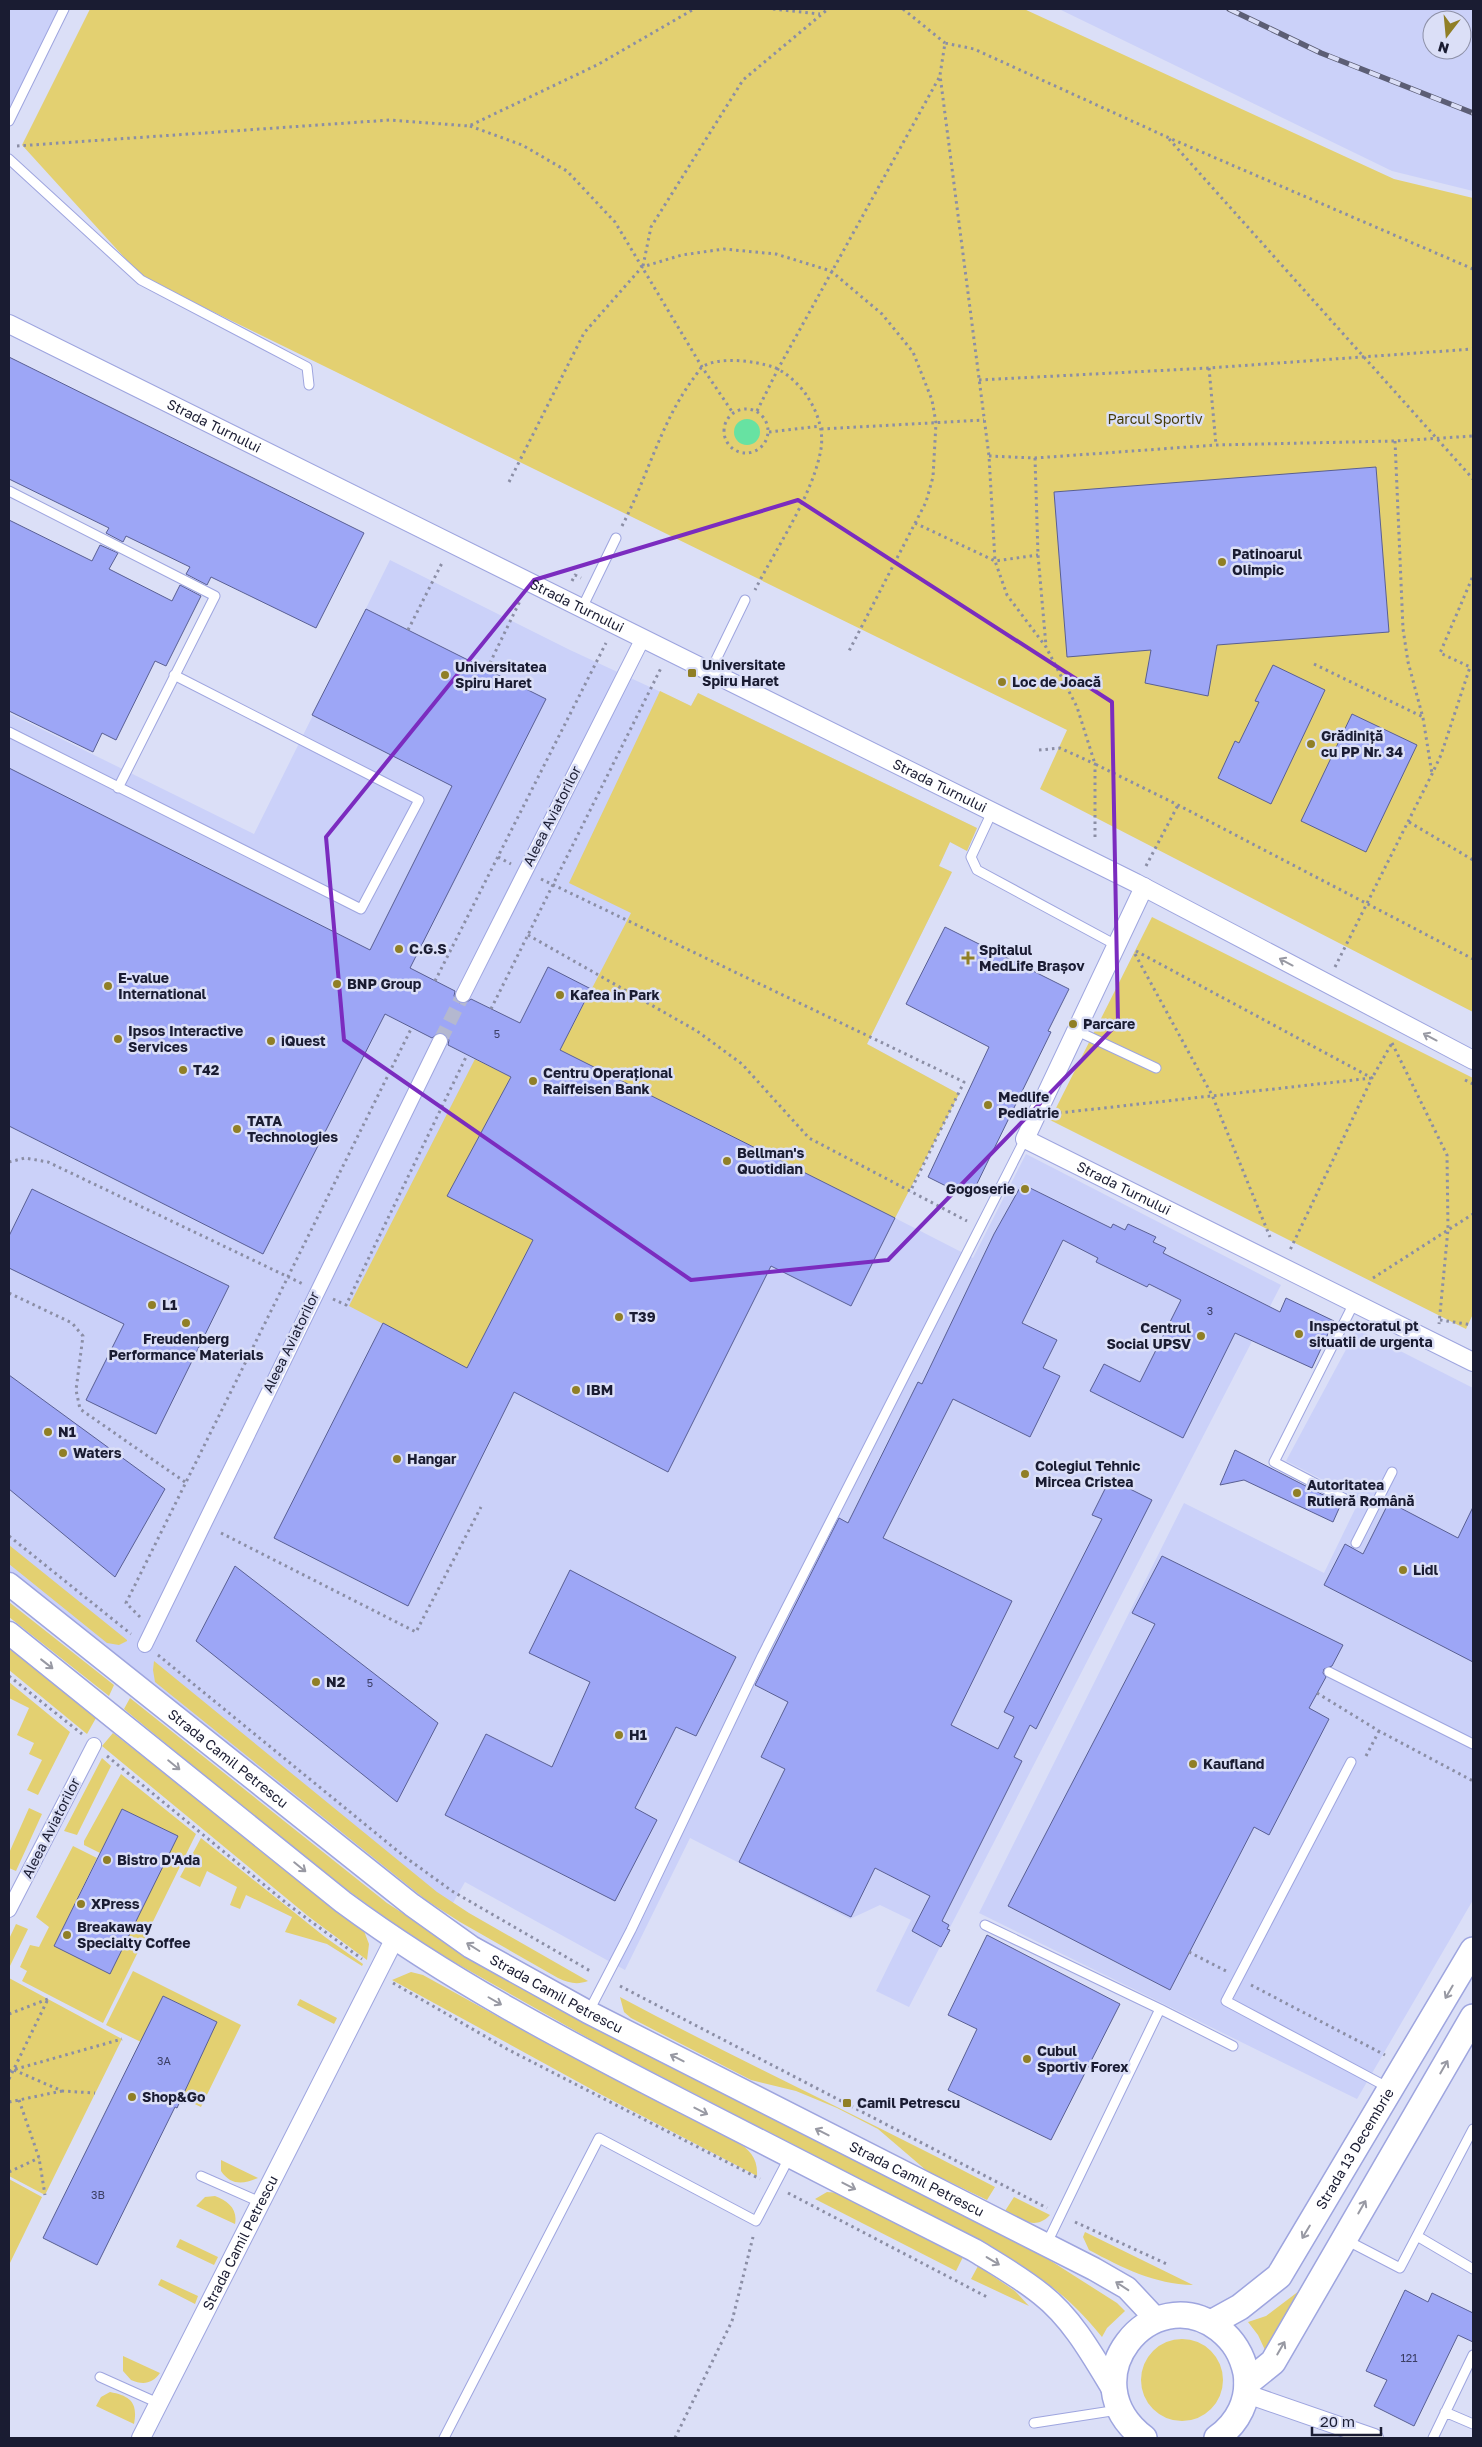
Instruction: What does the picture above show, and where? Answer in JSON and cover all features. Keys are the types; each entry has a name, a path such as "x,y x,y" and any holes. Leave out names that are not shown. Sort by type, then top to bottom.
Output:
{"main road":[{"name":"Strada 13 Decembrie","path":"1211,2323 1246,2303 1280,2276 1473,1950"},
{"path":"1247,2389 1273,2362 1473,2017"},
{"path":"1144,2438 1130,2428 1116,2399 1115,2367 1123,2347 1138,2330 1157,2320 1175,2316 1194,2317 1211,2323 1230,2338 1243,2359 1247,2389 1240,2414 1224,2436"}],"street":[{"name":"Strada Turnului","path":"9,324 1140,885 1473,1060"},
{"name":"Aleea Aviatorilor","path":"464,995 642,638"},
{"path":"1025,1139 1075,1029 1124,947 1140,885"},
{"name":"Aleea Aviatorilor","path":"145,1645 202,1523 440,1042"},
{"name":"Strada Turnului","path":"1025,1139 1473,1362"},
{"name":"Strada Camil Petrescu","path":"9,1584 412,1905 471,1947 588,2012 1127,2288 1157,2320"},
{"path":"9,1634 343,1902 394,1940 454,1978 566,2042 974,2250 1043,2295 1066,2318 1087,2346 1116,2399"},
{"name":"Aleea Aviatorilor","path":"9,1910 94,1745"},
{"name":"Strada Camil Petrescu","path":"141,2438 394,1940"},
{"path":"1247,2389 1374,2438"}],"lane":[{"path":"9,121 64,9"},
{"path":"9,159 141,280 307,367 309,385"},
{"path":"9,491 215,596 118,788"},
{"path":"582,608 616,538"},
{"path":"710,672 749,598"},
{"path":"9,732 361,909 419,800 174,675"},
{"path":"992,812 971,857 977,870 1124,947"},
{"path":"1075,1029 1156,1068"},
{"path":"588,2012 606,1979 762,1656 1025,1139"},
{"path":"1345,1498 1274,1462 1354,1302"},
{"path":"1356,1543 1392,1472"},
{"path":"1329,1672 1473,1744"},
{"path":"1351,1762 1226,2001 1391,2090"},
{"path":"985,1925 1233,2046"},
{"path":"1046,2245 1160,2009"},
{"path":"1344,2239 1400,2268 1473,2129"},
{"path":"444,2438 599,2138 756,2221 790,2156"},
{"path":"201,2176 260,2202"},
{"path":"1417,2236 1473,2270"},
{"path":"1433,2438 1473,2354"},
{"path":"100,2377 158,2403"},
{"path":"1034,2423 1116,2399"},
{"path":"1445,2412 1473,2424"}],"path":[{"path":"469,126 597,64 694,9"},
{"path":"773,9 821,14"},
{"path":"509,482 584,333 642,267 651,228 743,80 828,9"},
{"path":"903,9 909,10 945,43 974,49 1167,137 1473,269"},
{"path":"945,43 940,75 989,456 995,561 1007,596 1046,647 1077,707 1095,764 1096,863"},
{"path":"757,411 831,271 940,75"},
{"path":"9,147 390,120 469,126 522,145 567,171 615,222 702,367 733,413"},
{"path":"1167,137 1473,479"},
{"path":"642,267 682,255 724,249 776,254 831,271 882,314 913,352 932,400 936,423 933,477 926,502 848,653"},
{"path":"979,380 1209,368 1473,349"},
{"path":"616,538 672,414 686,389 702,367 723,362 755,361 778,369 802,388 816,409 820,427 821,449 810,484 749,598"},
{"path":"1209,368 1216,445"},
{"path":"747,408 757,411 765,418 769,432 767,440 757,451 742,454 735,451 725,439 724,431 728,418 733,413 747,408"},
{"path":"769,432 820,427 984,420"},
{"path":"989,456 1035,458 1216,445 1396,441 1473,436"},
{"path":"1396,441 1403,628 1408,662 1423,718 1432,774"},
{"path":"1035,458 1038,555 1046,647"},
{"path":"915,523 995,561 1038,555"},
{"path":"408,630 442,563"},
{"path":"1327,983 1441,755 1470,667 1440,653 1473,576"},
{"path":"487,669 520,601"},
{"path":"435,981 599,656"},
{"path":"1314,664 1423,718"},
{"path":"491,1009 655,680"},
{"path":"1039,750 1060,748 1095,764 1368,903 1473,959"},
{"path":"1140,885 1178,805"},
{"path":"1409,822 1473,860"},
{"path":"498,857 552,885 964,1082 910,1192"},
{"path":"528,935 697,1031 742,1064 808,1138 981,1228"},
{"path":"1124,947 1136,942"},
{"path":"1124,947 1128,958"},
{"path":"1124,947 1372,1078"},
{"path":"1124,947 1212,1094 1282,1266"},
{"path":"152,1629 126,1603 412,1027"},
{"path":"1282,1266 1372,1078 1392,1043 1448,1155 1448,1229 1437,1343"},
{"path":"316,1291 346,1305 467,1055"},
{"path":"1058,1113 1212,1094 1372,1078"},
{"path":"9,1162 25,1158 48,1162 288,1276"},
{"path":"1373,1278 1473,1214"},
{"path":"9,1293 72,1323 83,1336 76,1390 80,1409 186,1482"},
{"path":"1440,1320 1473,1325"},
{"path":"202,1523 416,1632 481,1507"},
{"path":"9,1536 405,1857 452,1891 535,1941 606,1979 1061,2216 1169,2265"},
{"path":"9,1676 248,1872 364,1961"},
{"path":"1317,1693 1379,1731 1473,1781"},
{"path":"1189,1952 1390,2058"},
{"path":"392,1982 507,2049 989,2298"},
{"path":"9,2014 48,1999 9,2079"},
{"path":"9,2071 122,2039"},
{"path":"14,2070 62,2091"},
{"path":"9,2102 62,2091 95,2093"},
{"path":"19,2100 39,2158 45,2195"},
{"path":"9,2172 39,2158"},
{"path":"675,2438 732,2321 756,2221"}],"highlighted area":[{"path":"798,500 1112,702 1118,1023 888,1260 691,1280 344,1040 326,837 534,580"}],"shaded area":[{"path":"9,9 68,9 9,128"},
{"path":"1059,9 1473,9 1473,191 1392,171"},
{"path":"747,419 757,422 760,432 757,442 747,445 737,442 734,432 737,422"},
{"path":"390,560 570,650 691,706 698,693 977,828 967,851 950,842 939,866 952,872 867,1044 959,1094 895,1218 973,1258 1026,1154 1281,1285 909,2007 876,1991 911,1920 880,1905 850,1919 690,1838 625,1970 465,1882 435,1934 9,1594 9,713 254,834"},
{"path":"1357,1329 1473,1388 1473,1900 1357,2099 979,1913 1184,1503 1324,1573 1360,1499 1286,1461"}],"green space":[{"name":"Parcul Sportiv","path":"90,9 1024,9 1394,179 1473,198 1473,1012 1040,789 1067,730 142,277 22,145"},
{"path":"660,691 691,706 698,693 977,828 967,851 950,842 939,866 952,872 867,1044 959,1094 895,1218 560,1050 631,913 569,883"},
{"path":"1152,917 1473,1078 1473,1314 1466,1329 1050,1120"},
{"path":"475,1059 511,1077 448,1195 533,1240 467,1368 349,1306"},
{"path":"9,1545 127,1641 119,1645 107,1643 9,1564"},
{"path":"9,1602 114,1685 109,1696 9,1617"},
{"path":"9,1647 96,1718 87,1734 9,1670"},
{"path":"154,1661 437,1892 469,1913 588,1981 573,1983 558,1978 460,1922 426,1900 155,1682"},
{"path":"9,1682 70,1732 38,1795 27,1790 42,1760 29,1754 34,1743 17,1735 29,1708 9,1698"},
{"path":"130,1698 387,1903 475,1960 1040,2254 1117,2303 1125,2311 1107,2328 1102,2337 1090,2322 1054,2288 997,2250 604,2047 415,1940 303,1857 124,1709"},
{"path":"113,1733 300,1883 364,1931 369,1944 367,1960 308,1916 102,1746"},
{"path":"102,1758 111,1766 77,1835 64,1831"},
{"path":"121,1774 196,1834 103,2023 22,1981 27,1971 20,1967 30,1945 39,1947 49,1927 36,1917 73,1846 97,1858 54,1946 109,1973 177,1836 122,1809 100,1853 84,1845 84,1841"},
{"path":"29,1808 42,1814 16,1871 9,1868 9,1853"},
{"path":"201,1838 325,1937 363,1964 362,1966 327,1944 285,1932 292,1917 246,1895 240,1909 230,1905 237,1887 207,1871 200,1887 180,1877"},
{"path":"16,1924 28,1929 9,1968 9,1939"},
{"path":"133,1971 241,2025 201,2107 180,2097 217,2022 163,1996 141,2042 106,2025"},
{"path":"411,1972 423,1975 560,2051 736,2141 752,2155 756,2164 757,2176 602,2095 392,1980"},
{"path":"9,1978 122,2039 45,2195 9,2176"},
{"path":"620,1997 995,2187 987,2200 927,2171 878,2129 837,2108 796,2091 751,2080 631,2018 624,2012"},
{"path":"300,1999 337,2018 334,2024 297,2005"},
{"path":"221,2160 258,2178 248,2182 233,2181 221,2171"},
{"path":"9,2179 42,2197 9,2265"},
{"path":"827,2192 840,2193 963,2257 956,2271 815,2199"},
{"path":"215,2196 231,2206 235,2214 235,2224 196,2206 205,2197"},
{"path":"1014,2197 1050,2215 1044,2220 1033,2223 1005,2211"},
{"path":"1085,2232 1193,2285 1165,2282 1139,2274 1114,2263 1089,2250 1083,2237"},
{"path":"180,2239 218,2257 214,2265 176,2247"},
{"path":"978,2266 1015,2291 1029,2306 971,2279"},
{"path":"161,2279 198,2296 195,2304 158,2285"},
{"path":"1299,2291 1265,2350 1258,2335 1248,2322 1266,2316"},
{"path":"1182,2339 1198,2342 1211,2351 1220,2364 1223,2380 1220,2396 1211,2409 1198,2418 1182,2421 1166,2418 1153,2409 1144,2396 1141,2380 1144,2364 1153,2351 1166,2342"},
{"path":"123,2356 160,2373 154,2379 147,2382 139,2383 131,2380 123,2371"},
{"path":"110,2392 128,2398 134,2406 134,2424 96,2406 101,2397"}],"building":[{"path":"9,357 364,533 316,628 211,577 207,585 186,574 190,567 126,536 123,542 106,533 109,528 9,479"},
{"name":"Patinoarul Olimpic","path":"1376,467 1389,632 1217,645 1208,696 1145,683 1151,650 1067,657 1054,492"},
{"path":"9,520 92,561 100,545 118,553 109,569 172,601 180,585 201,596 166,666 155,661 116,740 102,733 93,752 9,711"},
{"path":"366,609 546,699 410,968 455,991 454,996 459,1003 464,1004 471,999 520,1023 548,967 591,989 560,1050 895,1218 851,1306 771,1266 668,1472 514,1392 408,1606 274,1538 383,1323 467,1368 533,1240 447,1196 511,1077 448,1045 449,1040 444,1033 439,1032 432,1038 385,1014 263,1254 9,1126 9,768 370,950 452,786 312,715"},
{"path":"1273,665 1325,690 1271,804 1218,778 1235,741 1239,743 1259,702 1255,701"},
{"path":"1352,714 1417,745 1366,852 1301,821"},
{"path":"945,927 1069,989 1048,1031 1051,1032 970,1198 928,1177 989,1047 906,1004"},
{"path":"1022,1184 1111,1228 1113,1224 1125,1230 1128,1224 1156,1237 1153,1242 1166,1248 1163,1253 1280,1312 1286,1298 1334,1321 1312,1368 1235,1333 1183,1438 1090,1391 1104,1364 1140,1382 1181,1300 1149,1284 1147,1287 1096,1262 1098,1258 1063,1240 1022,1323 1057,1340 1043,1368 1060,1376 1030,1437 953,1399 883,1538 1012,1601 951,1725 998,1749 1014,1717 1004,1712 1102,1519 1092,1515 1110,1479 1152,1500 1036,1729 1030,1725 1014,1757 1022,1761 942,1921 949,1925 947,1929 950,1930 941,1947 912,1931 930,1896 875,1868 851,1917 739,1862 785,1769 761,1757 788,1702 755,1685 839,1518 848,1523 918,1382 922,1384 994,1234"},
{"name":"L1","path":"32,1189 229,1286 156,1434 86,1400 124,1324 9,1268 9,1236"},
{"name":"N1","path":"9,1375 165,1489 115,1577 9,1489"},
{"name":"Autoritatea Rutieră Română","path":"1235,1450 1341,1504 1333,1522 1244,1480 1220,1485"},
{"name":"Lidl","path":"1389,1502 1458,1538 1473,1507 1473,1662 1324,1585 1345,1544 1363,1554"},
{"name":"Kaufland","path":"1162,1556 1343,1645 1332,1666 1324,1669 1323,1673 1326,1677 1309,1708 1329,1719 1269,1835 1254,1827 1170,1990 1008,1906 1155,1624 1132,1613"},
{"name":"N2","path":"235,1566 438,1723 397,1802 196,1641"},
{"name":"H1","path":"570,1570 736,1657 696,1736 676,1727 635,1808 657,1820 615,1901 445,1815 486,1734 552,1767 590,1682 529,1653"},
{"path":"122,1809 178,1836 110,1974 54,1946"},
{"name":"Cubul Sportiv Forex","path":"987,1935 1120,2004 1051,2140 948,2090 977,2029 948,2015"},
{"path":"163,1996 217,2022 177,2108 175,2107 97,2265 43,2238"},
{"path":"1405,2290 1428,2302 1432,2293 1473,2313 1473,2342 1458,2335 1414,2426 1374,2406 1387,2380 1366,2371"}],"tunnel":[{"path":"440,1041 463,995"}],"railway":[{"path":"1229,9 1321,53 1473,113"}],"place":[{"name":"Patinoarul Olimpic","path":"1222,562"},
{"name":"Universitate Spiru Haret","path":"692,673"},
{"name":"Universitatea Spiru Haret","path":"445,675"},
{"name":"Loc de Joacă","path":"1002,682"},
{"name":"Grădiniță cu PP Nr. 34","path":"1311,744"},
{"name":"C.G.S","path":"399,949"},
{"name":"Spitalul MedLife Brașov","path":"968,958"},
{"name":"BNP Group","path":"337,984"},
{"name":"E-value International","path":"108,986"},
{"name":"Kafea in Park","path":"560,995"},
{"name":"Parcare","path":"1073,1024"},
{"name":"Ipsos Interactive Services","path":"118,1039"},
{"name":"iQuest","path":"271,1041"},
{"name":"T42","path":"183,1070"},
{"name":"Centru Operațional Raiffeisen Bank","path":"533,1081"},
{"name":"Medlife Pediatrie","path":"988,1105"},
{"name":"TATA Technologies","path":"237,1129"},
{"name":"Bellman's Quotidian","path":"727,1161"},
{"name":"Gogoserie","path":"1025,1189"},
{"name":"L1","path":"152,1305"},
{"name":"T39","path":"619,1317"},
{"name":"Freudenberg Performance Materials","path":"186,1323"},
{"name":"Inspectoratul pt situatii de urgenta","path":"1299,1334"},
{"name":"Centrul Social UPSV","path":"1201,1336"},
{"name":"IBM","path":"576,1390"},
{"name":"N1","path":"48,1432"},
{"name":"Waters","path":"63,1453"},
{"name":"Hangar","path":"397,1459"},
{"name":"Colegiul Tehnic Mircea Cristea","path":"1025,1474"},
{"name":"Autoritatea Rutieră Română","path":"1297,1493"},
{"name":"Lidl","path":"1403,1570"},
{"name":"N2","path":"316,1682"},
{"name":"H1","path":"619,1735"},
{"name":"Kaufland","path":"1193,1764"},
{"name":"Bistro D'Ada","path":"107,1860"},
{"name":"XPress","path":"81,1904"},
{"name":"Breakaway Specialty Coffee","path":"67,1935"},
{"name":"Cubul Sportiv Forex","path":"1027,2059"},
{"name":"Shop&Go","path":"132,2097"},
{"name":"Camil Petrescu","path":"847,2103"}]}
